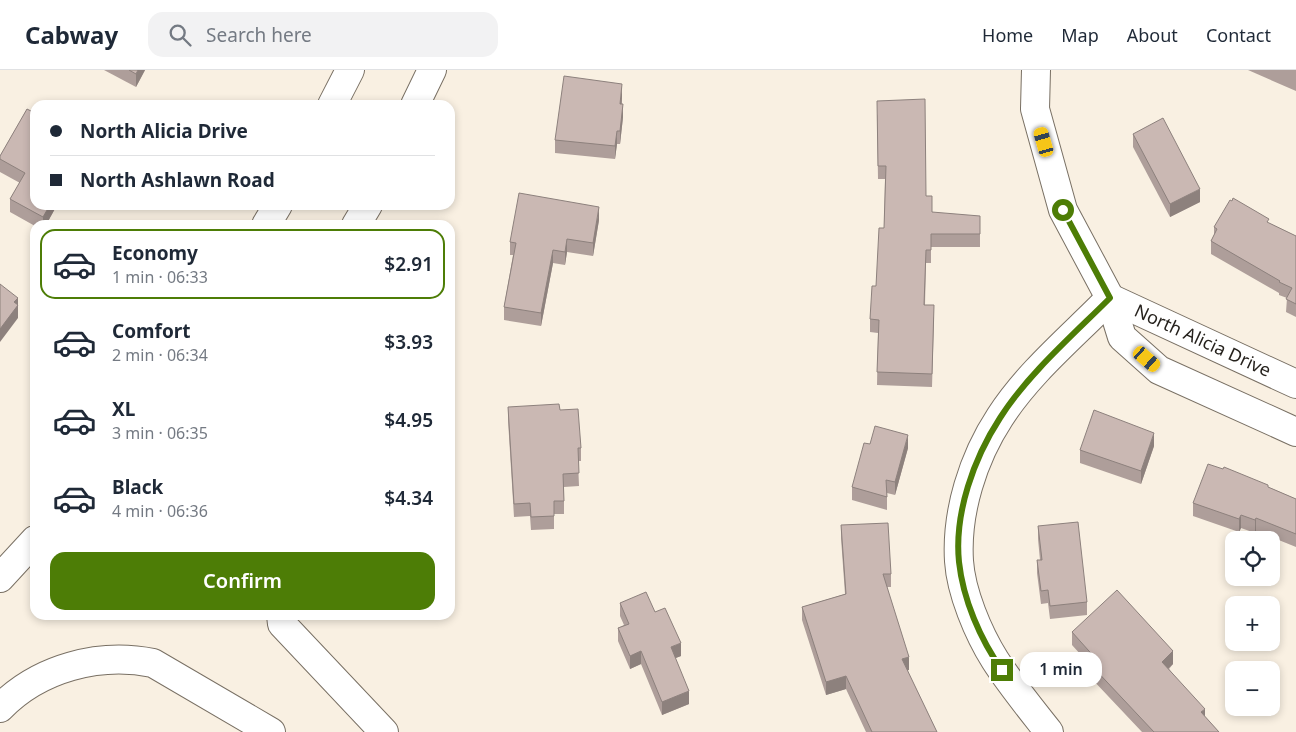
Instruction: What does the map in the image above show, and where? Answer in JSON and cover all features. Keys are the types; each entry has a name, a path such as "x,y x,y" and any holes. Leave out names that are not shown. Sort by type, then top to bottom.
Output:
{"street":[{"path":"335,100 350,70"},
{"path":"417,100 432,70"},
{"name":"North Alicia Drive","path":"1036,70 1035,109 1063,210 1110,298 1122,337 1159,370 1296,432"},
{"path":"1049,732 994,658 979,629 966,597 959,561 960,526 966,492 979,456 1000,417 1030,379 1110,298"},
{"name":"North Alicia Drive","path":"1110,298 1296,384"},
{"path":"0,578 30,545"},
{"path":"282,620 282,624 384,732"},
{"path":"0,708 9,699 40,678 71,666 104,660 136,660 153,663 271,732"}],"building":[{"path":"129,70 138,70 136,74"},
{"path":"564,76 622,84 620,104 623,104 620,131 617,131 615,146 555,140"},
{"path":"925,99 926,196 932,196 932,212 980,216 980,234 931,234 931,250 926,250 924,305 934,305 932,374 877,372 879,320 870,319 872,286 876,286 879,228 884,228 886,166 878,166 877,101"},
{"path":"27,109 30,110 30,210 10,199 25,173 0,159"},
{"path":"1163,118 1200,189 1170,204 1133,134"},
{"path":"519,193 599,207 593,243 567,239 565,252 553,250 541,313 504,307 516,243 510,242"},
{"path":"1233,198 1269,219 1267,222 1296,236 1296,304 1286,299 1292,288 1211,241 1217,229 1214,227"},
{"path":"30,210 47,210 43,217"},
{"path":"0,284 18,298 14,302 18,305 0,329"},
{"path":"559,404 560,410 578,409 581,448 578,448 579,473 563,474 564,501 554,501 554,516 531,517 530,503 514,504 508,407"},
{"path":"1094,410 1154,433 1141,471 1080,450"},
{"path":"875,426 908,435 895,482 886,480 887,497 852,487 864,443 870,444"},
{"path":"1208,464 1223,469 1224,467 1296,499 1296,534 1256,518 1255,520 1241,515 1239,519 1193,503"},
{"path":"1078,522 1087,602 1050,606 1048,590 1041,591 1037,560 1042,560 1038,526"},
{"path":"888,523 891,574 883,574 909,657 902,659 937,732 872,732 846,676 826,682 802,607 846,594 841,525"},
{"path":"1117,590 1173,651 1162,662 1205,709 1201,712 1219,732 1154,732 1091,665 1097,660 1072,632"},
{"path":"646,592 655,612 665,608 681,643 671,647 689,691 662,702 641,651 630,656 618,628 629,624 620,603"}],"route":[{"path":"1002,670 979,629 966,597 959,561 960,526 966,492 979,456 1000,417 1030,379 1110,298 1063,210"}]}
